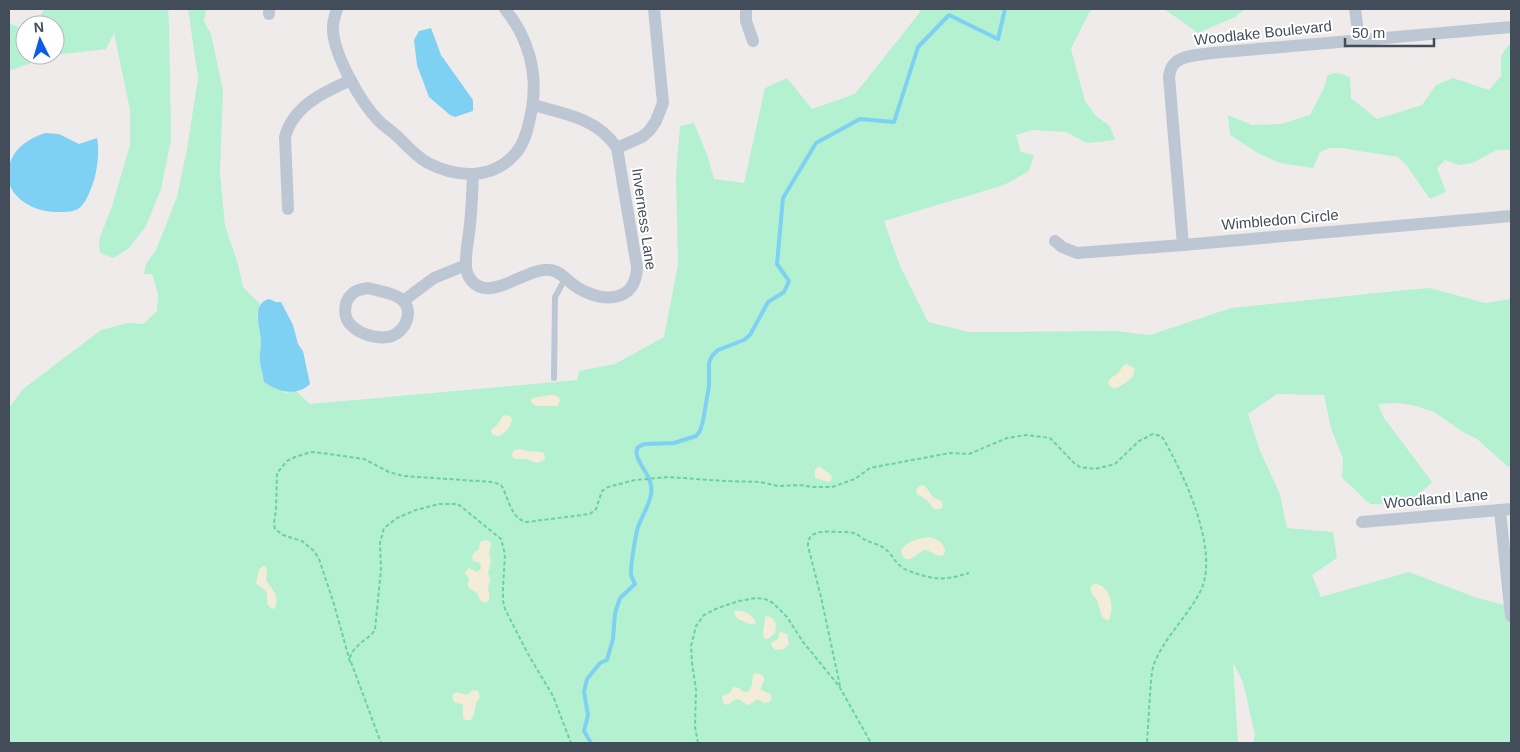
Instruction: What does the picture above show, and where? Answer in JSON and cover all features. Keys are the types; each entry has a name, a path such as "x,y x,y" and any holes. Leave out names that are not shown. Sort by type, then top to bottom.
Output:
{"street":[{"path":"337,9 333,21 334,37 339,56 351,80 379,121 416,155 428,163 447,170 473,175 494,170 516,153 526,133 533,105 530,56 520,30 505,9"},
{"path":"533,105 575,116 589,122 610,138 617,148 642,137 656,121 663,103 654,9"},
{"path":"746,9 746,21 753,41"},
{"path":"1356,9 1359,40"},
{"name":"Woodlake Boulevard","path":"1183,245 1169,77 1170,71 1176,62 1183,57 1511,27"},
{"path":"288,209 285,137 287,128 292,120 312,100 323,92 351,80"},
{"name":"Inverness Lane","path":"466,265 469,276 481,287 496,288 537,270 546,269 557,272 588,293 610,297 620,296 627,292 636,278 637,267 617,148"},
{"path":"403,301 434,278 466,265 472,214 473,175"},
{"name":"Wimbledon Circle","path":"1055,241 1062,247 1077,253 1511,216"},
{"path":"368,288 394,295 403,301 407,311 405,325 401,331 388,337 380,338 358,330 352,326 345,314 345,307 351,294 368,288"},
{"path":"1506,510 1511,616"},
{"name":"Woodland Lane","path":"1362,522 1506,510"}],"lane":[{"path":"554,378 554,303 558,291 566,279"}],"path":[{"path":"381,743 350,662 319,559 314,550 302,541 283,535 275,529 277,473 287,460 311,452 322,453 364,459 390,472 403,476 493,482 501,485 518,517 522,521 527,522 590,514 596,509 602,491 639,480 668,477 754,481 778,486 832,487 854,479 875,466 950,454 969,454 1007,438 1026,435 1050,438 1075,464 1080,467 1095,469 1115,464 1134,446 1153,434 1161,436 1191,496 1206,549 1206,570 1200,593 1173,631 1154,665 1151,680 1147,743"},
{"path":"350,662 352,652 375,630 381,569 380,543 384,528 396,518 416,510 439,504 458,504 501,539 505,554 503,595 505,609 528,654 553,696 571,743"},
{"path":"840,688 823,604 807,541 810,537 816,532 825,531 857,534 884,548 898,565 910,571 938,579 951,578 969,572"},
{"path":"698,743 695,727 696,690 691,646 694,632 704,615 739,601 756,598 765,599 773,603 787,617 803,642 840,688 871,743"}],"green space":[{"path":"45,9 168,9 171,140 161,189 146,226 128,249 113,258 100,253 99,240 112,206 130,145 130,110 114,33 106,49 65,54 65,15 40,15"},
{"path":"188,9 206,9 204,21 211,34 223,90 220,173 225,226 238,264 243,287 260,304 257,314 261,341 260,360 285,393 296,391 310,404 577,380 579,371 615,364 664,337 678,264 676,175 680,126 694,123 708,157 714,179 744,183 765,88 787,78 812,109 855,94 920,12 919,9 1097,9 1090,11 1071,49 1085,101 1096,116 1110,126 1115,140 1087,143 1066,132 1032,130 1016,135 1021,152 1034,155 1029,171 1004,185 884,221 900,266 928,322 969,332 1115,331 1150,335 1231,308 1406,290 1430,288 1485,303 1511,299 1511,467 1507,466 1477,439 1463,432 1434,412 1399,403 1378,404 1384,418 1432,482 1407,505 1370,504 1342,478 1343,459 1331,428 1324,395 1277,394 1248,414 1260,451 1280,494 1287,528 1333,532 1337,558 1312,575 1321,597 1409,572 1477,598 1505,605 1511,616 1511,743 1253,743 1255,735 1243,682 1233,663 1238,743 9,743 9,408 23,389 101,330 128,323 143,324 157,311 158,293 152,274 144,274 146,264 156,250 177,197 187,149 198,78"},
{"path":"1164,9 1245,9 1235,17 1198,33"},
{"path":"9,23 15,26 15,65 26,65 9,71"},
{"path":"1508,45 1511,45 1511,150 1497,150 1473,163 1459,165 1445,160 1437,168 1446,192 1430,199 1407,166 1398,157 1330,148 1320,152 1313,168 1280,163 1258,153 1230,135 1228,115 1252,125 1281,124 1310,115 1324,88 1327,76 1333,73 1350,77 1351,98 1377,119 1422,105 1436,85 1453,78 1489,90 1501,76 1501,56"}],"sand":[{"path":"1127,364 1134,368 1135,371 1132,377 1119,387 1111,387 1108,383 1110,379"},
{"path":"550,395 558,396 560,401 557,406 536,406 531,402 532,398"},
{"path":"507,415 512,418 508,429 499,436 492,435 491,430 503,416"},
{"path":"518,449 543,452 544,460 538,463 526,459 515,459 512,456 513,451"},
{"path":"819,466 831,475 831,481 828,482 815,478 815,470"},
{"path":"920,485 925,486 933,497 942,501 941,509 934,509 927,500 917,494 916,490"},
{"path":"929,537 942,543 945,551 944,555 939,556 925,550 909,559 903,556 901,550 906,544 917,539"},
{"path":"485,540 491,544 489,553 491,563 488,573 490,598 484,603 480,600 477,593 469,588 469,579 465,573 469,568 477,572 481,569 480,563 473,561 472,557 479,549 480,542"},
{"path":"263,566 267,570 266,581 276,598 277,602 274,609 267,604 267,592 256,583 259,569"},
{"path":"1094,584 1100,585 1108,592 1111,610 1108,621 1102,617 1097,600 1092,594 1090,587"},
{"path":"735,611 742,611 748,614 756,623 752,625 738,619 734,614"},
{"path":"768,616 776,624 775,633 768,639 764,638 763,633 765,617"},
{"path":"779,633 787,634 789,644 784,649 776,650 772,647 771,643 778,639"},
{"path":"755,673 764,677 761,690 770,694 772,699 769,702 764,703 757,699 749,705 737,699 728,705 723,703 722,696 730,693 733,687 739,688 744,692 749,691"},
{"path":"473,690 478,691 480,697 476,703 471,720 465,720 463,718 463,705 454,702 452,695 456,692 467,695"}],"water":[{"path":"431,28 441,55 473,100 473,111 455,117 429,97 417,65 414,40 419,31"},
{"path":"45,133 59,134 79,144 97,138 98,156 94,181 85,202 76,210 52,212 37,209 17,196 9,183 10,165 16,152 26,142"},
{"path":"269,299 281,302 293,325 298,344 303,351 310,384 299,391 287,392 264,382 260,359 261,342 258,311 263,302"}],"waterway":[{"path":"591,743 584,731 588,715 584,692 587,679 600,663 607,660 613,639 615,613 620,598 635,584 631,576 635,543 638,527 649,503 651,492 650,481 638,460 637,450 639,446 674,443 696,436 700,431 703,421 709,386 709,363 712,356 718,350 744,340 750,335 768,302 784,292 789,281 777,264 783,198 816,143 860,119 894,122 918,47 949,15 998,39 1005,9"}]}
